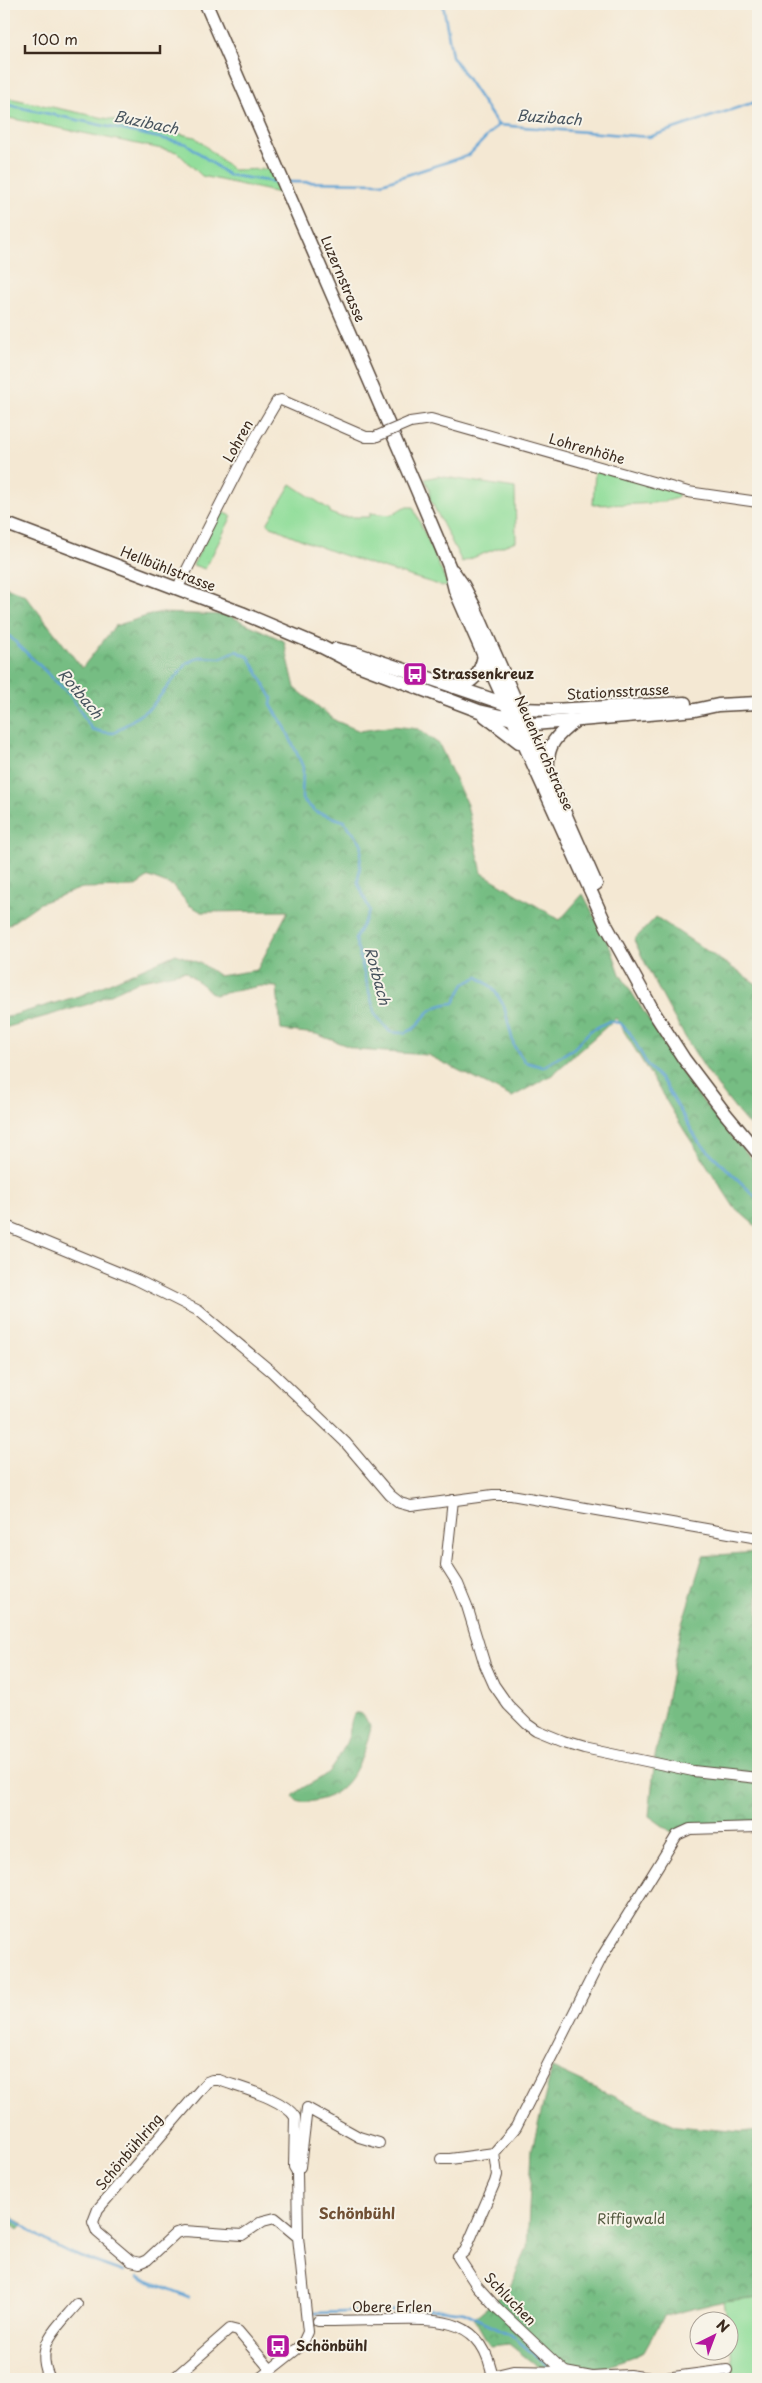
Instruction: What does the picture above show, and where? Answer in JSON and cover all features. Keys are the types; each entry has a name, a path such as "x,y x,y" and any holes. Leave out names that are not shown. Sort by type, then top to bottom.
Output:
{"main road":[{"name":"Luzernstrasse","path":"206,4 449,566"},
{"name":"Hellbühlstrasse","path":"4,523 178,589 320,646 355,664 479,712 516,714"},
{"name":"Neuenkirchstrasse","path":"449,566 455,590 506,706"},
{"name":"Neuenkirchstrasse","path":"449,566 470,599 516,714 524,746 606,924 655,1014 684,1059 758,1153"},
{"name":"Hellbühlstrasse","path":"320,646 354,653 453,687 506,706 516,714"},
{"path":"453,687 463,686 475,678 484,656"},
{"name":"Stationsstrasse","path":"516,714 552,710 689,703 718,705 758,703"},
{"name":"Stationsstrasse","path":"526,723 546,724 695,710 718,705"},
{"path":"479,712 506,730 524,746"},
{"name":"Neuenkirchstrasse","path":"516,714 526,723 614,925 621,950"},
{"path":"548,773 548,754 551,744 560,733 575,721"}],"street":[{"name":"Lohren","path":"178,589 247,452 277,401 281,400 366,437 375,437 410,422"},
{"name":"Lohrenhöhe","path":"410,422 431,420 688,492 758,502"},
{"path":"4,1225 137,1280 198,1311 272,1372 345,1442 390,1496 400,1503 411,1506 493,1495 511,1495 758,1538"},
{"path":"453,1500 446,1565 458,1584 467,1606 485,1666 494,1685 508,1705 523,1720 538,1731 584,1748 693,1771 758,1778"},
{"path":"440,2159 494,2153 516,2127 595,1971 677,1835 690,1829 758,1827"},
{"name":"Schönbühlring","path":"259,2379 302,2345 308,2332 298,2237 297,2172 294,2167 295,2117 291,2110 281,2104 212,2080 203,2085 98,2209 93,2222 100,2236 131,2261 140,2263 147,2260 171,2235 184,2231 242,2235 271,2218 278,2220 298,2237"},
{"path":"297,2172 300,2169 308,2108 359,2137 379,2143"},
{"name":"Schluchen","path":"494,2153 497,2175 495,2182 465,2251 458,2257 477,2286 496,2307 565,2372"},
{"path":"50,2379 45,2370 45,2344 77,2304"},
{"name":"Obere Erlen","path":"318,2321 434,2320 451,2323 467,2331 485,2351 493,2378"},
{"path":"173,2379 230,2329 238,2331 271,2370"},
{"path":"493,2378 513,2371 565,2372 592,2377 629,2375 658,2379 727,2370"}],"green space":[{"path":"4,97 195,137 233,170 270,169 279,193 202,176 177,152 4,117"},
{"path":"595,470 678,492 678,497 661,502 593,505"},
{"path":"438,476 515,488 516,541 462,562 430,499 430,490 425,479"},
{"path":"291,484 330,510 330,513 341,517 370,517 370,513 391,515 404,507 413,507 449,588 311,544 267,524"},
{"path":"220,511 232,516 205,569 193,565"},
{"path":"4,586 25,595 82,668 115,626 157,613 228,615 284,641 295,688 336,721 360,731 394,726 418,729 439,744 467,805 482,873 560,920 583,894 612,951 620,974 690,1085 728,1133 758,1165 758,1228 734,1207 684,1130 616,1018 552,1075 512,1097 428,1055 358,1050 316,1034 281,1030 277,987 260,986 214,995 185,971 141,980 89,1004 4,1028 4,1018 82,995 176,954 202,964 219,976 257,970 288,911 202,912 189,905 173,886 149,877 134,887 82,888 40,903 4,928"},
{"path":"656,917 758,985 758,1135 721,1091 704,1067 660,992 634,940"},
{"path":"758,1552 758,1825 691,1826 673,1833 649,1816 655,1757 681,1627 703,1556"},
{"path":"356,1713 360,1713 371,1726 365,1749 355,1772 348,1782 330,1796 306,1802 295,1800 293,1796 297,1792 324,1776 333,1766 346,1743 352,1720"},
{"name":"Riffigwald","path":"552,2068 677,2126 741,2132 758,2130 758,2297 724,2301 664,2316 644,2352 591,2372 538,2367 509,2344 490,2346 474,2318 509,2289 527,2249 532,2149"},
{"path":"4,2207 15,2219 24,2224 18,2230 4,2218"},
{"path":"758,2297 758,2377 734,2379 732,2360 740,2360 740,2310 725,2310 724,2301"}],"waterway":[{"path":"443,4 452,56 498,125"},
{"name":"Buzibach","path":"288,182 382,183 469,155 498,125 649,137 758,101"},
{"name":"Buzibach","path":"4,104 187,144 228,175 275,182"},
{"name":"Rotbach","path":"4,631 69,694 92,729 102,732 114,733 151,707 187,663 200,657 221,658 236,651 249,657 272,698 271,705 285,727 303,767 302,799 316,812 344,821 362,844 358,883 370,911 355,939 375,1014 390,1032 403,1033 413,1029 424,1016 435,1008 454,1003 464,984 478,977 493,988 504,1006 514,1046 525,1062 543,1067 574,1048 590,1031 609,1021 620,1023 630,1033 648,1066 664,1083 698,1141 758,1199"},
{"path":"4,2213 50,2243 70,2253 123,2272"},
{"path":"138,2277 189,2297"},
{"path":"315,2313 440,2309 464,2312 510,2334 550,2368"},
{"path":"562,2376 569,2379"}],"place":[{"name":"Strassenkreuz","path":"415,674"},
{"name":"Schönbühl","path":"278,2346"}],"district":[{"name":"Schönbühl","path":"357,2214"}]}
